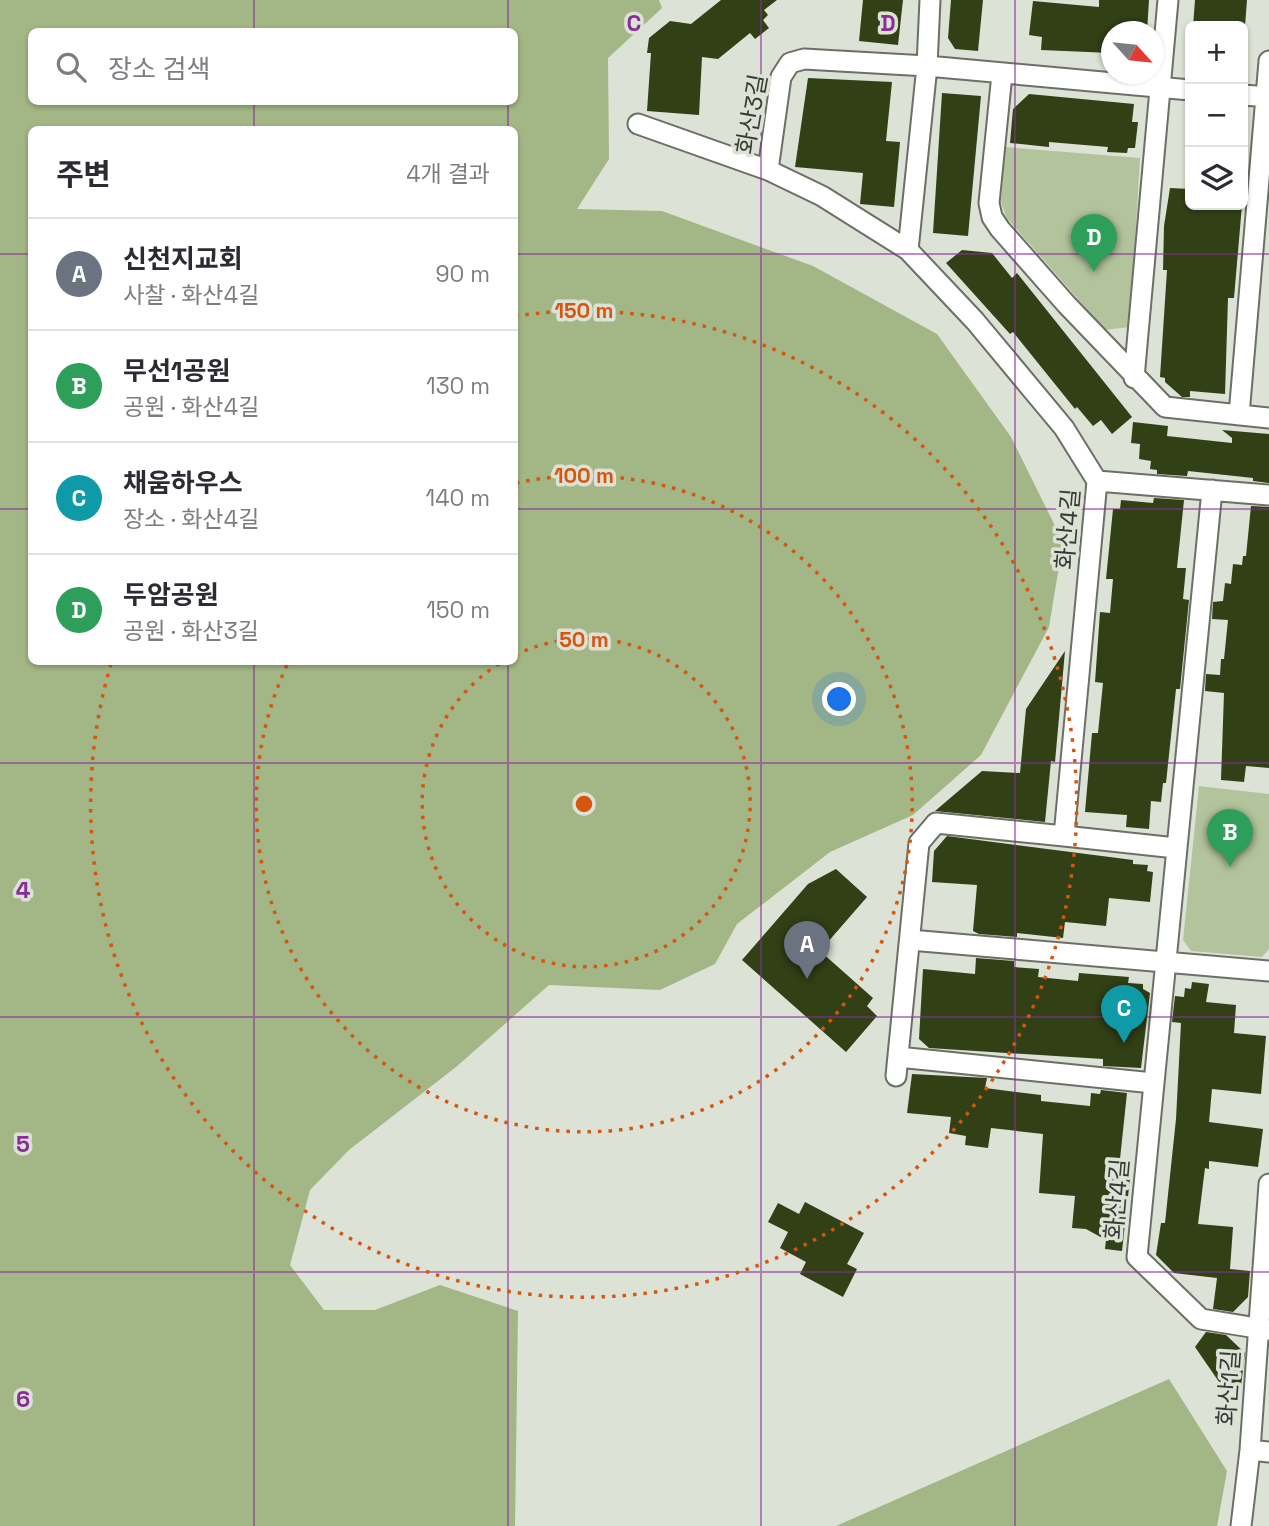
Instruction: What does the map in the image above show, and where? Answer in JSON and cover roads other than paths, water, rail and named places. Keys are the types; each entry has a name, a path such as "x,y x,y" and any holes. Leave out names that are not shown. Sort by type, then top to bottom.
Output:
{"street":[{"path":"908,250 927,66 930,0"},
{"path":"1134,378 1168,0"},
{"name":"화산3길","path":"638,124 768,170 781,77 790,63 804,59 927,66 1185,90"},
{"path":"1240,415 1269,61"},
{"path":"1002,74 989,202 992,217 1067,305 1134,378 1165,407 1269,418"},
{"path":"1248,95 1267,97"},
{"name":"화산4길","path":"768,170 822,196 908,250 975,321 1064,428 1097,481 1064,836"},
{"path":"1097,481 1269,495"},
{"name":"화산4길","path":"1213,490 1137,1256 1201,1319 1263,1329"},
{"path":"1153,1083 897,1066 919,844 936,823 1176,848"},
{"path":"910,940 1269,971"},
{"name":"화산1길","path":"1241,1526 1259,1451 1269,1184"}],"place":[{"name":"두암공원","path":"1094,272"},
{"name":"무선1공원","path":"1230,867"},
{"name":"신천지교회","path":"807,979"},
{"name":"채움하우스","path":"1124,1043"}]}
